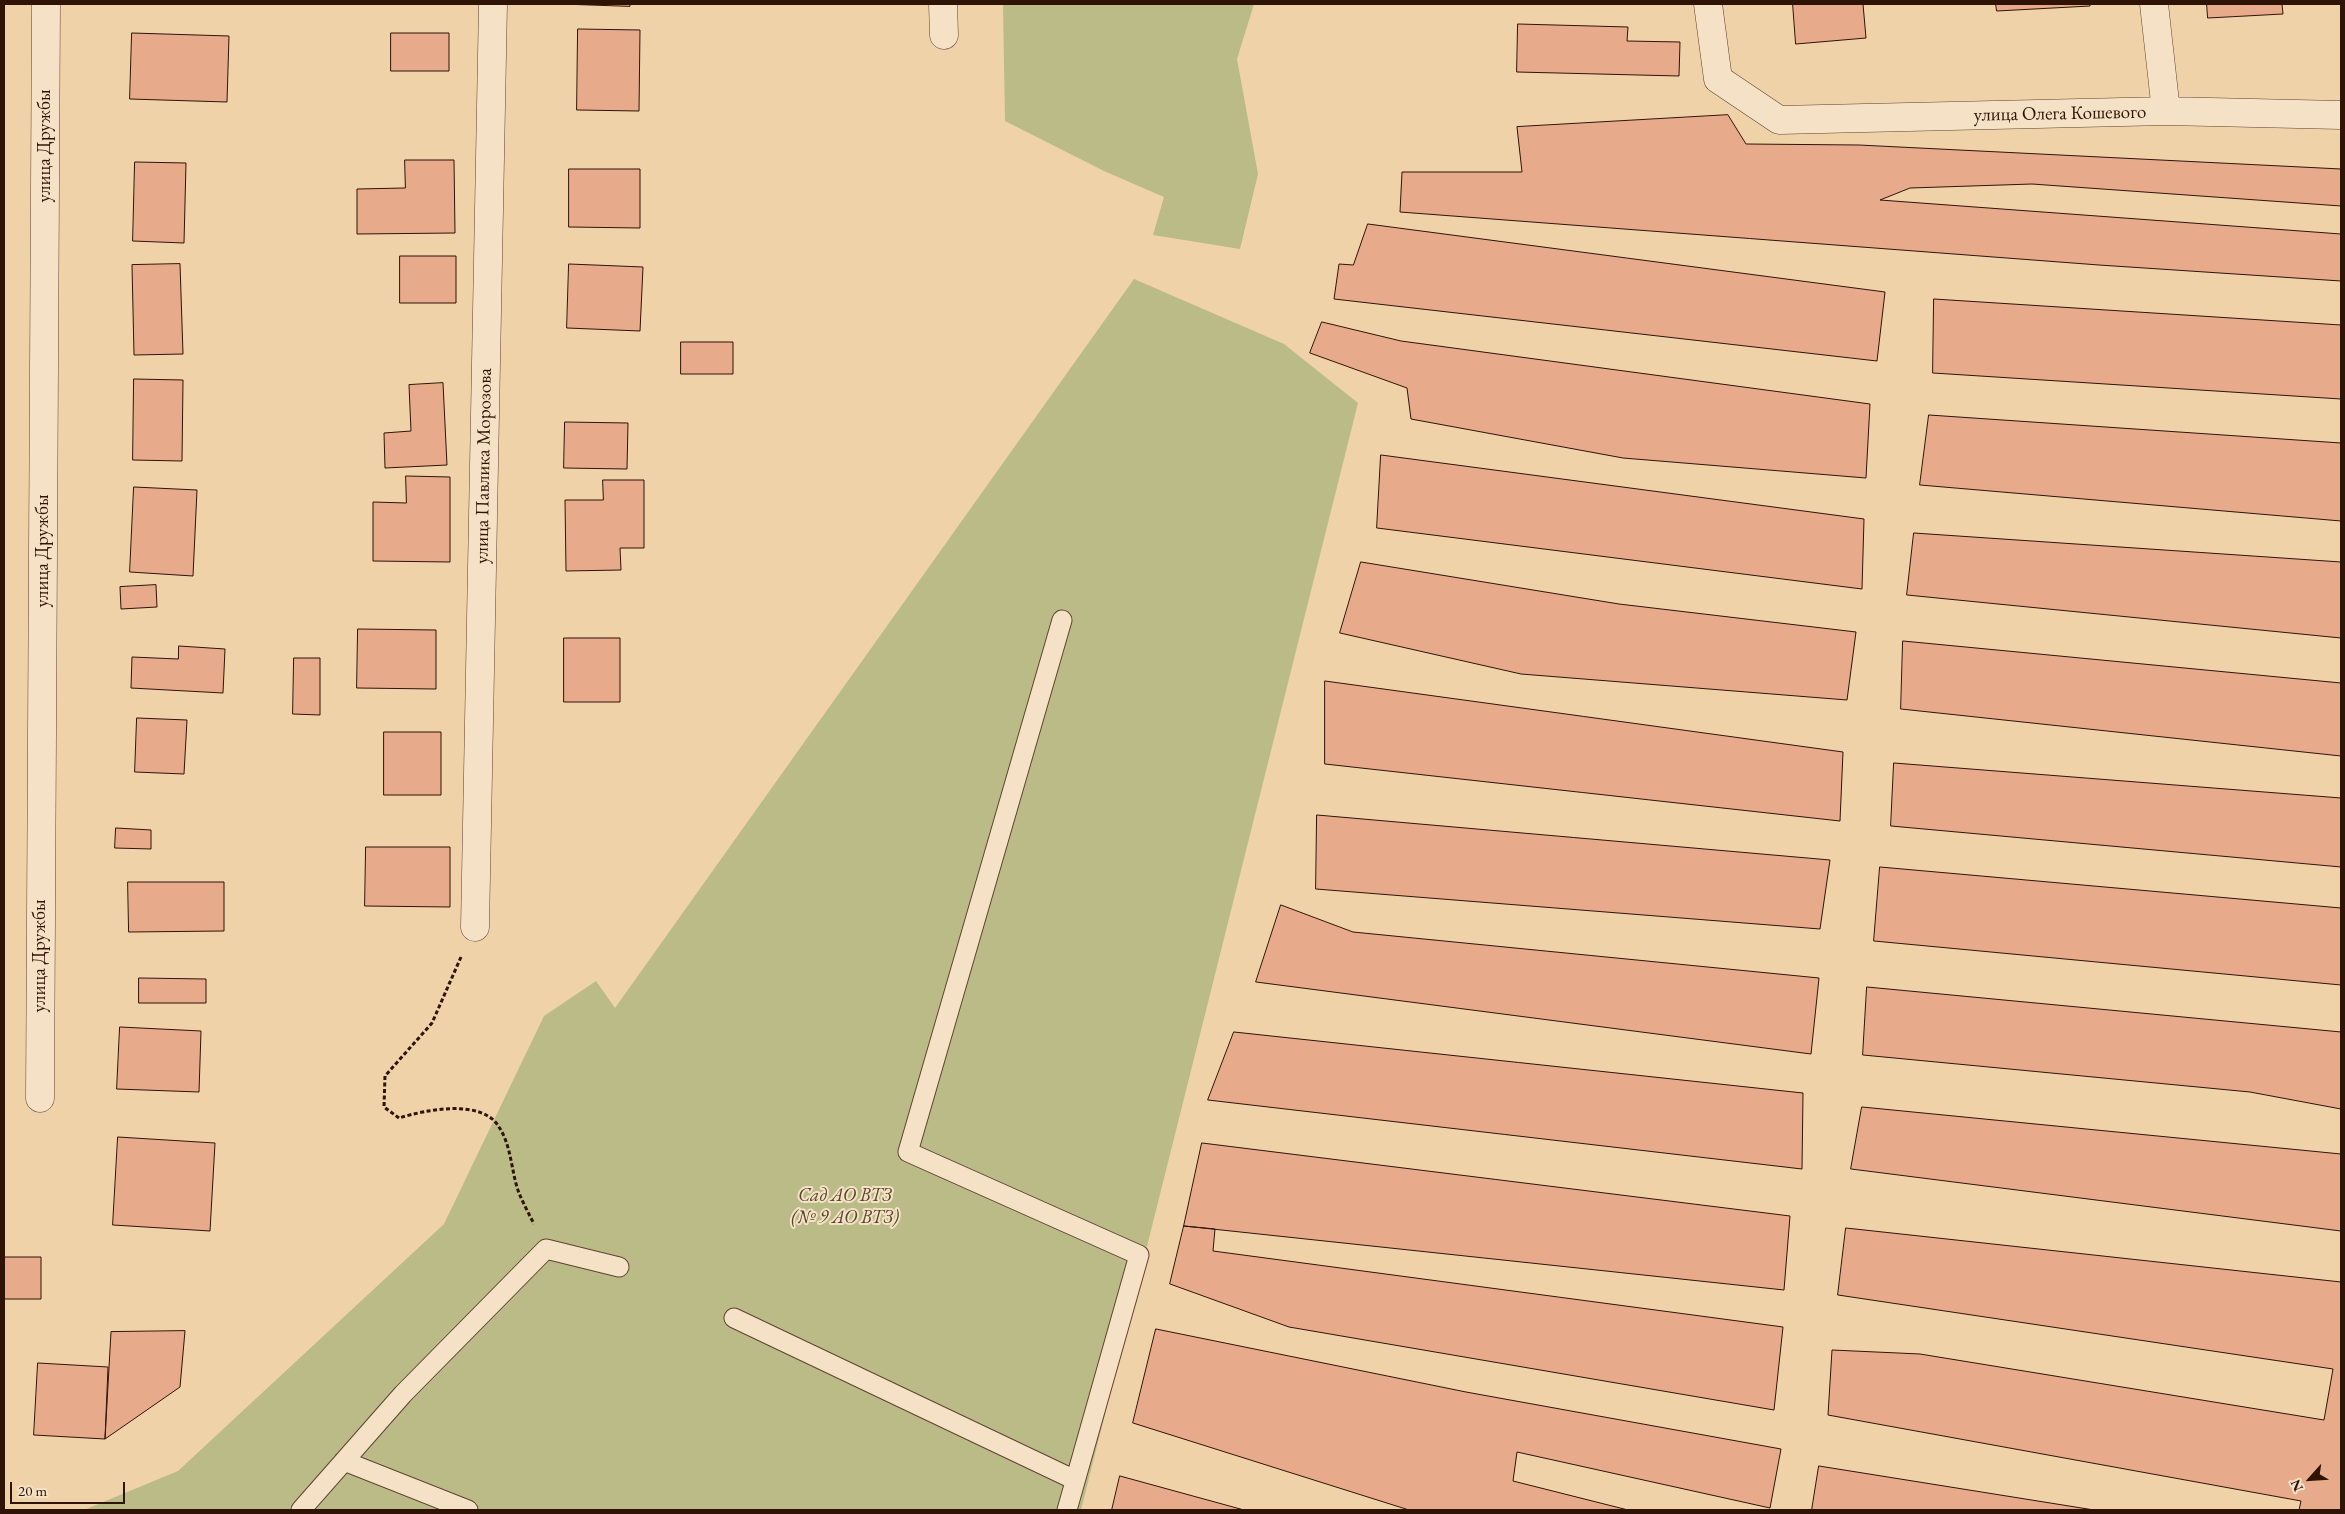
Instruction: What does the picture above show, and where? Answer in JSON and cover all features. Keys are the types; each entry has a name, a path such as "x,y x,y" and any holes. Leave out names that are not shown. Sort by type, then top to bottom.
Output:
{"street":[{"name":"улица Дружбы","path":"40,1098 46,4"},
{"name":"улица Павлика Морозова","path":"475,928 493,4"},
{"path":"943,4 944,35"},
{"name":"улица Олега Кошевого","path":"1708,4 1718,79 1779,120 2166,111 2341,115"},
{"path":"2154,4 2166,111"}],"lane":[{"path":"1062,620 908,1152 1139,1255 1066,1510"},
{"path":"301,1510 403,1394 546,1249 618,1267"},
{"path":"734,1318 1075,1480"},
{"path":"344,1461 468,1510"}],"path":[{"path":"475,928 432,1023 385,1076 384,1106 399,1118 420,1111 444,1109 479,1111 499,1126 509,1151 518,1192 546,1249"}],"green space":[{"path":"1003,4 1254,4 1237,59 1258,174 1240,249 1153,235 1164,197 1104,171 1005,121"},
{"name":"Сад АО ВТЗ (№ 9 АО ВТЗ)","path":"1134,279 1284,344 1358,403 1081,1510 84,1510 178,1471 444,1224 544,1016 596,981 615,1008"}],"building":[{"path":"562,4 630,4 630,6"},
{"path":"1793,4 1863,4 1866,38 1796,44"},
{"path":"1996,4 2090,4 2090,6 1997,11"},
{"path":"2207,4 2282,4 2283,14 2208,18"},
{"path":"1518,24 1628,27 1627,41 1680,42 1679,76 1517,72"},
{"path":"578,29 640,30 639,111 577,110"},
{"path":"132,33 229,36 227,102 130,99"},
{"path":"391,33 449,33 449,71 391,71"},
{"path":"1728,115 1746,144 1859,145 2341,169 2341,206 2032,184 1910,188 1880,200 2341,234 2341,281 2099,265 1400,212 1402,172 1522,172 1517,127"},
{"path":"405,160 454,160 455,233 357,234 357,189 405,188"},
{"path":"135,162 186,163 184,243 133,241"},
{"path":"569,169 640,169 640,228 569,227"},
{"path":"1368,224 1885,292 1877,361 1334,299 1339,264 1353,265"},
{"path":"400,256 456,256 456,303 400,303"},
{"path":"180,264 183,354 134,355 132,265"},
{"path":"569,264 643,267 640,331 567,328"},
{"path":"1934,299 2341,325 2341,399 1933,373"},
{"path":"1322,322 1401,341 1870,404 1866,478 1623,458 1411,419 1407,388 1310,353"},
{"path":"681,342 733,342 733,374 681,374"},
{"path":"134,379 183,380 182,461 133,460"},
{"path":"443,383 447,465 385,468 384,433 411,431 409,385"},
{"path":"1929,415 2341,443 2341,521 1920,485"},
{"path":"565,422 628,423 627,469 564,468"},
{"path":"1381,455 1864,519 1862,589 1377,528"},
{"path":"406,476 450,477 450,562 373,561 373,502 406,503"},
{"path":"603,480 644,480 644,548 620,548 621,570 566,571 565,500 603,500"},
{"path":"134,487 197,490 193,576 130,572"},
{"path":"1914,533 2341,562 2341,638 1907,595"},
{"path":"1361,562 1619,604 1856,632 1847,700 1521,674 1340,633"},
{"path":"156,585 157,607 121,609 120,587"},
{"path":"358,629 436,630 436,689 357,688"},
{"path":"564,638 620,638 620,702 564,702"},
{"path":"1903,641 2341,683 2341,756 1901,709"},
{"path":"179,646 225,649 223,693 131,688 132,657 178,659"},
{"path":"294,658 320,658 320,715 293,714"},
{"path":"1325,681 1843,752 1840,821 1325,764"},
{"path":"137,718 187,720 184,774 135,772"},
{"path":"384,732 441,732 441,795 384,795"},
{"path":"1894,763 2341,798 2341,867 1891,826"},
{"path":"1317,815 1830,860 1820,929 1316,889"},
{"path":"116,828 151,830 151,849 115,848"},
{"path":"366,847 450,847 450,907 365,906"},
{"path":"1880,867 2341,908 2341,985 1874,941"},
{"path":"128,882 224,882 224,931 129,932"},
{"path":"1281,905 1353,932 1819,978 1811,1054 1256,982"},
{"path":"139,978 206,979 206,1003 139,1003"},
{"path":"1867,987 2341,1032 2341,1109 2250,1092 1863,1055"},
{"path":"120,1027 201,1031 199,1092 117,1089"},
{"path":"1234,1032 1803,1093 1802,1169 1208,1100"},
{"path":"1862,1107 2341,1154 2341,1231 1851,1169"},
{"path":"118,1137 215,1143 210,1231 113,1225"},
{"path":"1202,1143 1790,1216 1784,1290 1184,1226"},
{"path":"1184,1226 1215,1229 1213,1251 1783,1327 1774,1410 1289,1327 1170,1284"},
{"path":"1846,1228 2341,1282 2341,1510 2299,1510 2301,1501 1828,1415 1832,1350 1920,1354 2324,1420 2333,1369 1838,1295"},
{"path":"4,1257 41,1257 41,1299 4,1299"},
{"path":"1156,1329 1466,1392 1781,1449 1770,1508 1517,1452 1513,1481 1628,1510 1409,1510 1133,1423"},
{"path":"185,1331 180,1387 105,1439 111,1332"},
{"path":"38,1363 108,1367 105,1439 34,1435"},
{"path":"1819,1466 2094,1510 1812,1510"},
{"path":"1120,1476 1244,1510 1112,1510"}]}
